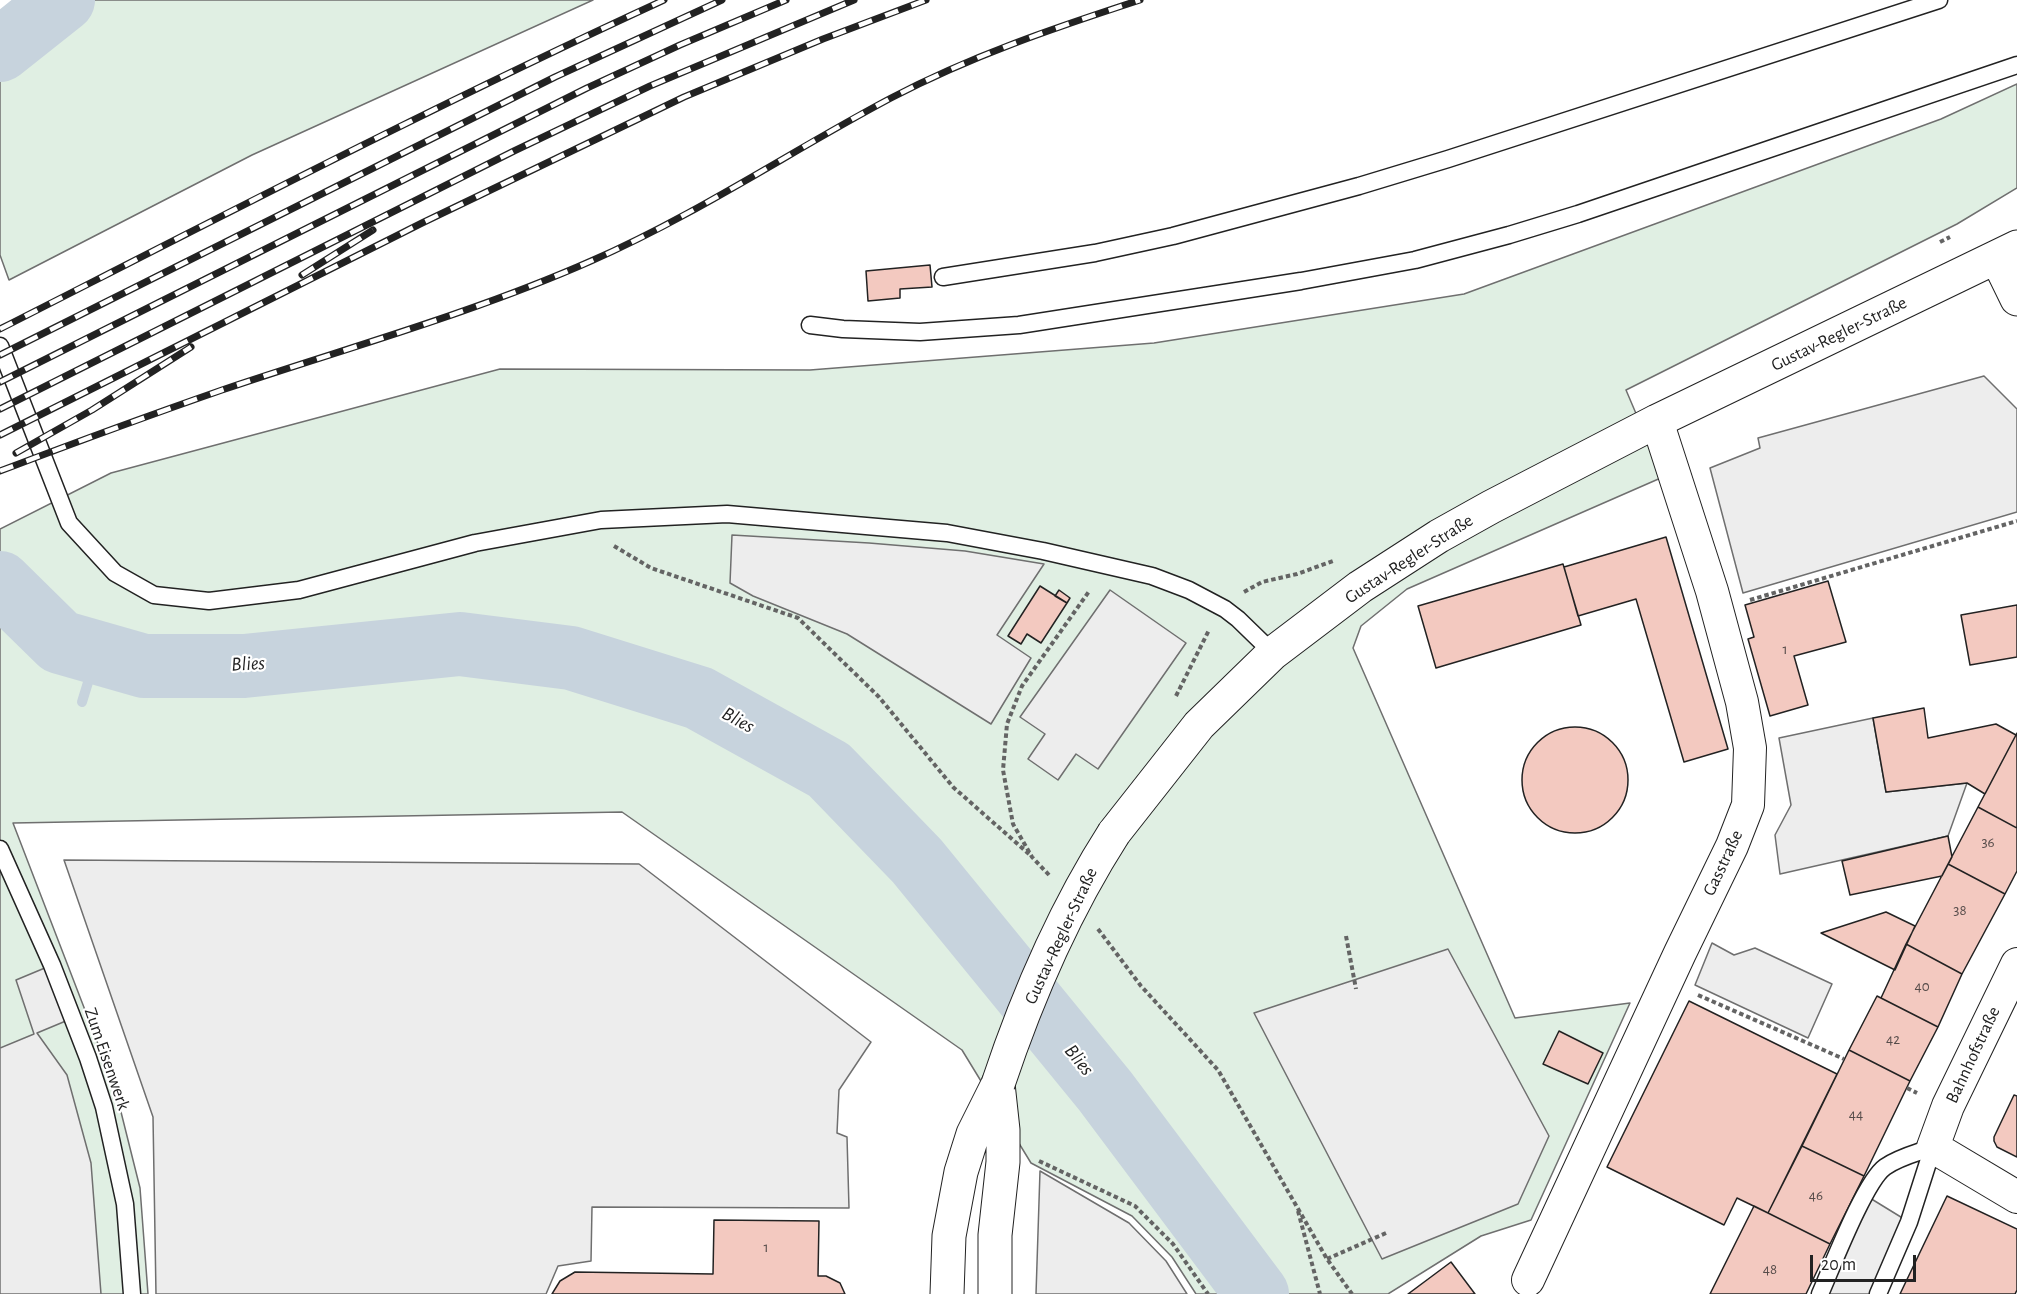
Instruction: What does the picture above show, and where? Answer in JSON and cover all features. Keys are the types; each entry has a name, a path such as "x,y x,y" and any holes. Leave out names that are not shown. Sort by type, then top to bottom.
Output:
{"main road":[{"path":"2007,253 2017,299"},
{"name":"Gustav-Regler-Straße","path":"947,1294 949,1236 962,1172 973,1134 998,1084 1010,1046 1049,952 1089,874 1114,834 1199,725 1273,653 1360,587 1439,536 1657,421 2007,253"},
{"name":"Gustav-Regler-Straße","path":"995,1294 995,1235 1001,1192 1003,1146 998,1084"},
{"path":"932,1294 949,1236"}],"street":[{"name":"Gasstraße","path":"1528,1280 1732,846 1748,805 1750,748 1742,702 1717,610 1657,421"},
{"name":"Bahnhofstraße","path":"1933,1147 1948,1106 2017,964"},
{"path":"1933,1147 2017,1197"}],"lane":[{"path":"943,277 1095,253 1173,236 1359,186 1939,0"},
{"path":"810,325 843,329 920,332 1019,325 1301,281 1414,260 1578,214 2017,65"},
{"path":"0,346 69,523 115,573 154,595 208,601 299,590 475,543 578,524 601,520 726,514 947,533 1152,576 1189,590 1216,605 1238,619 1273,653"},
{"name":"Zum Eisenwerk","path":"0,849 52,965 88,1058 104,1107 125,1204 132,1294"},
{"path":"1820,1294 1865,1196 1884,1168 1903,1157 1933,1147"},
{"name":"Bahnhofstraße","path":"1878,1294 1909,1222 1933,1147"}],"path":[{"path":"1717,610 2017,521"},
{"path":"578,524 651,568 798,618 879,697 953,787 1032,857 1055,882"},
{"path":"1032,857 1013,824 1003,771 1007,724 1022,686 1107,565"},
{"path":"1094,925 1141,986 1218,1070 1327,1259 1352,1294"},
{"path":"1346,936 1356,989"},
{"path":"1667,981 1844,1059"},
{"path":"1003,1146 1135,1206 1173,1244 1208,1294"},
{"path":"1296,1205 1320,1294"},
{"path":"1327,1259 1386,1233"}],"green space":[{"path":"22,0 593,0 252,155 9,280 0,255 0,18"},
{"path":"2017,84 2017,188 1957,224 1626,390 1663,477 1407,589 1361,626 1353,648 1515,1018 1630,1003 1531,1220 1481,1236 1388,1294 1196,1294 1172,1257 1132,1216 1031,1163 962,1050 622,812 13,823 115,1088 140,1188 148,1294 0,1294 0,529 111,473 500,369 810,370 1154,343 1464,294 1941,119"}],"shaded area":[{"path":"1984,376 2017,409 2017,512 1743,593 1710,468 1760,448 1758,438"},
{"path":"732,535 965,551 1044,564 997,635 1031,658 991,724 847,634 753,596 730,583"},
{"path":"1110,590 1186,643 1098,769 1076,754 1058,780 1028,759 1045,734 1020,717"},
{"path":"1873,718 1886,792 1967,783 1948,836 1780,874 1775,835 1791,805 1779,738"},
{"path":"64,860 639,864 871,1042 839,1090 837,1133 847,1137 849,1208 592,1207 591,1261 558,1266 546,1294 156,1294 153,1117"},
{"path":"1712,943 1734,955 1755,948 1832,984 1808,1038 1695,985"},
{"path":"1448,949 1549,1136 1518,1204 1382,1259 1254,1013"},
{"path":"52,965 73,1018 37,1033 67,1075 91,1163 101,1294 0,1294 0,1048 34,1034 16,980"},
{"path":"1040,1171 1129,1223 1166,1261 1187,1294 1036,1294"},
{"path":"1865,1195 1909,1222 1878,1294 1820,1294"}],"building":[{"path":"930,265 932,287 900,289 900,298 868,301 866,271"},
{"path":"1666,537 1728,749 1684,762 1636,599 1578,616 1564,567"},
{"path":"1563,564 1581,625 1436,668 1418,606"},
{"path":"1828,581 1846,642 1794,656 1808,705 1770,716 1748,639 1754,637 1745,605"},
{"path":"1040,586 1067,603 1041,643 1027,634 1021,644 1008,636"},
{"path":"1059,590 1070,598 1067,603 1055,596"},
{"path":"2017,605 2017,657 1970,665 1961,615"},
{"path":"1924,708 1928,738 1996,724 2016,735 1985,794 1967,783 1886,792 1873,718"},
{"path":"1575,727 1595,731 1612,743 1624,760 1628,780 1624,800 1612,817 1595,829 1575,833 1555,829 1538,817 1526,800 1522,780 1526,760 1538,743 1555,731"},
{"path":"2017,733 2017,828 1978,807"},
{"path":"1978,807 2017,828 2017,871 2005,894 1948,864"},
{"path":"1948,836 1952,857 1942,876 1850,895 1842,861"},
{"path":"1948,864 2005,894 1962,974 1906,944"},
{"path":"1886,912 1915,926 1895,970 1821,933"},
{"path":"1906,944 1962,974 1938,1027 1881,998"},
{"path":"1877,996 1938,1027 1910,1081 1849,1050"},
{"path":"1689,1001 1837,1074 1768,1213 1737,1198 1724,1225 1607,1167"},
{"path":"1559,1031 1603,1053 1588,1084 1543,1064"},
{"path":"1849,1050 1910,1081 1864,1176 1802,1146"},
{"path":"2014,1095 2017,1096 2017,1157 1997,1147 1994,1141"},
{"path":"1802,1146 1864,1176 1830,1244 1768,1213"},
{"path":"1947,1196 2017,1229 2017,1290 2015,1294 1900,1294"},
{"path":"1754,1206 1830,1244 1806,1294 1710,1294"},
{"path":"714,1220 819,1221 818,1276 826,1276 840,1283 845,1294 552,1294 560,1281 575,1272 713,1274"},
{"path":"1451,1262 1475,1294 1408,1294"}],"waterway":[{"name":"Blies","path":"0,50 63,0"},
{"name":"Blies","path":"0,583 60,642 144,666 244,666 460,644 571,658 699,698 829,770 917,861 1105,1091 1257,1294"},
{"path":"82,702 97,653"}],"railway":[{"path":"0,329 413,120 664,0"},
{"path":"0,355 555,77 722,0"},
{"path":"0,382 587,88 786,0"},
{"path":"0,409 514,151 650,86 854,0"},
{"path":"0,435 422,223 684,97 823,39 926,0"},
{"path":"0,471 194,400 408,330 546,280 668,224 854,118 921,83 1013,44 1140,0"},
{"path":"302,275 373,230"},
{"path":"16,453 92,410 191,347"}]}
